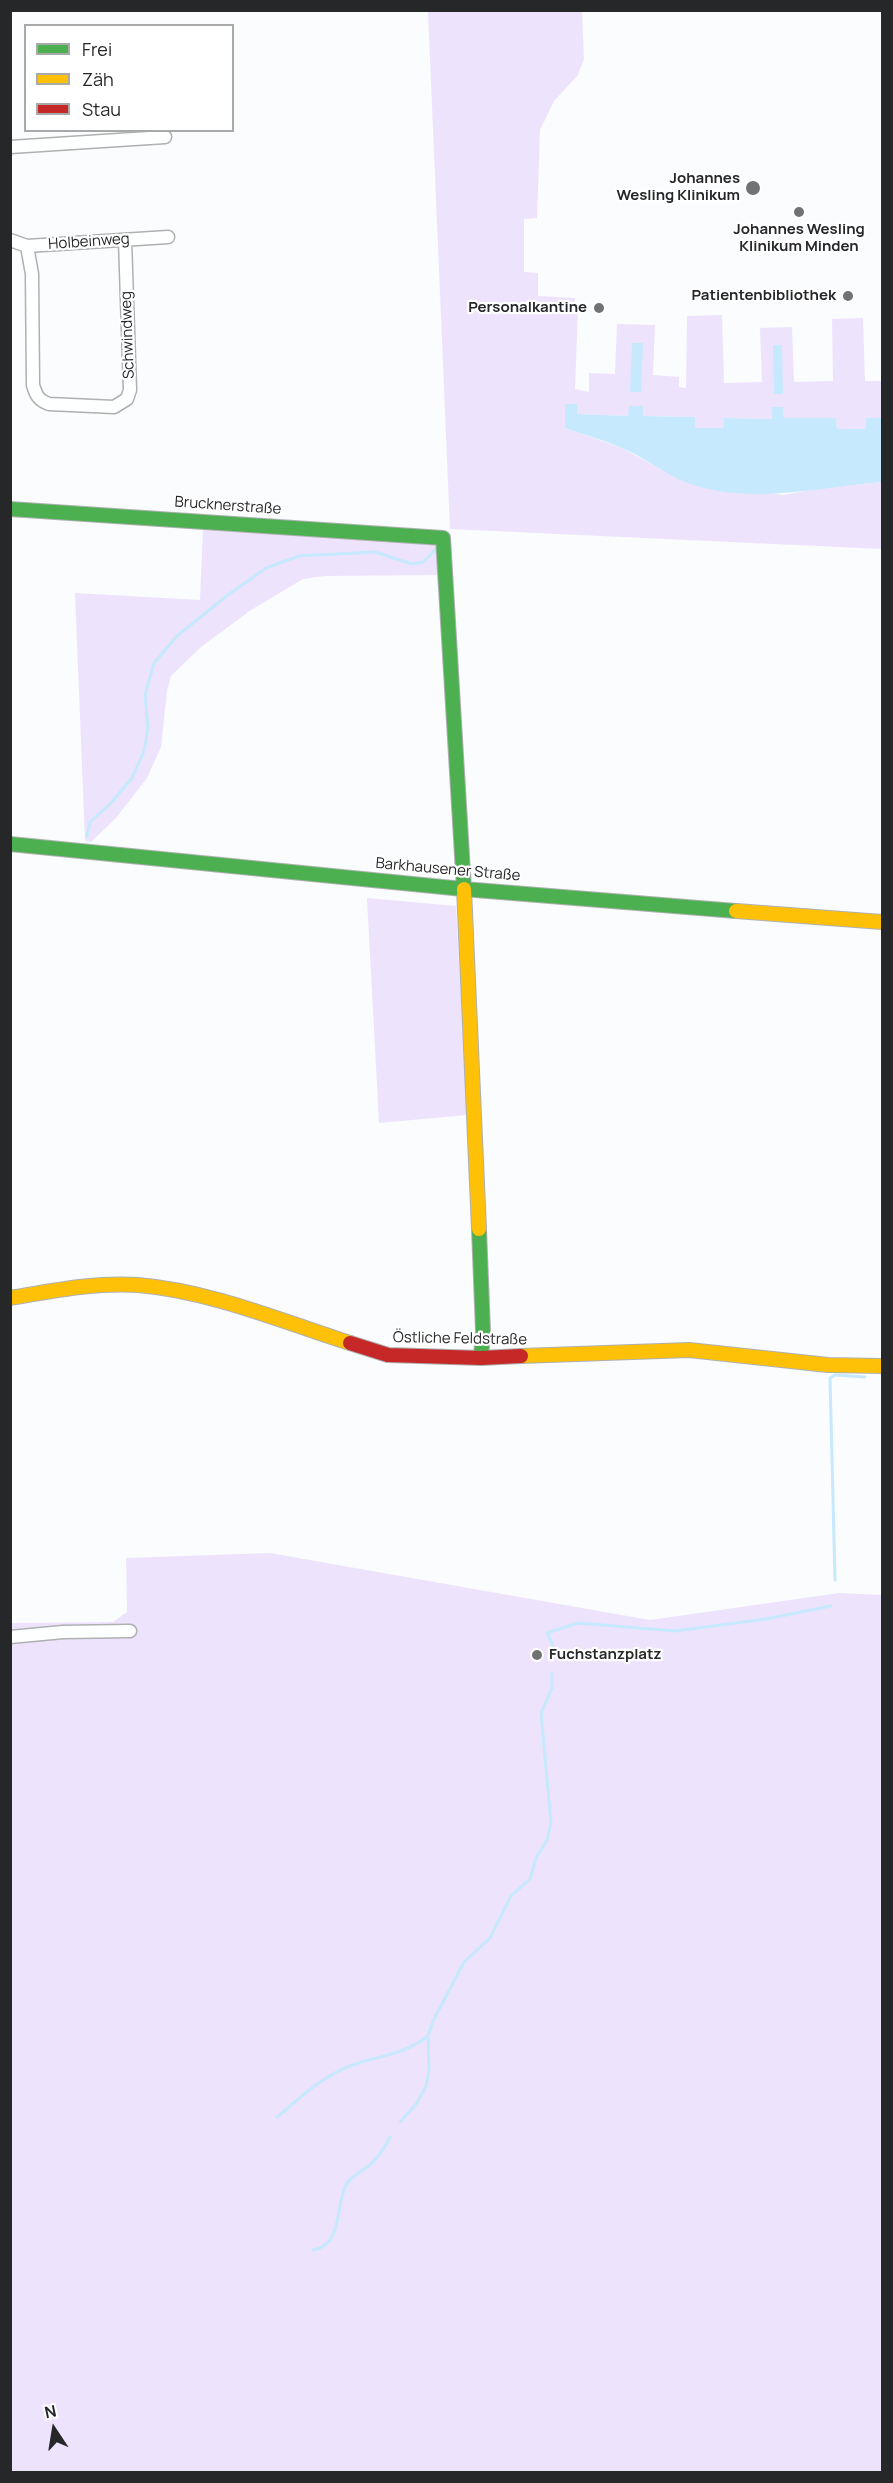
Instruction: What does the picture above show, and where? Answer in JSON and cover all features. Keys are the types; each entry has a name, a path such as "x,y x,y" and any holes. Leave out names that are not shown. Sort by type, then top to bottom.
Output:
{"street":[{"path":"10,147 165,137"},
{"name":"Holbeinweg","path":"10,240 27,246 168,237"},
{"name":"Schwindweg","path":"27,246 32,274 33,384 36,395 41,401 49,404 114,407 127,399 130,390 124,240"},
{"name":"Brucknerstraße","path":"10,509 443,538 463,889"},
{"name":"Barkhausener Straße","path":"10,844 463,889 882,922"},
{"path":"463,889 483,1331 481,1358"},
{"name":"Östliche Feldstraße","path":"10,1298 75,1287 137,1285 199,1295 388,1355 481,1358 689,1350 828,1365 882,1366"},
{"path":"10,1637 63,1632 130,1631"}],"shaded area":[{"path":"428,11 582,11 584,59 578,75 554,101 540,130 537,218 524,219 524,272 538,273 538,296 575,298 575,309 578,309 575,389 589,392 589,373 615,374 617,324 655,325 653,375 679,377 679,387 686,388 687,316 722,315 724,383 762,382 760,328 792,327 794,382 833,381 832,319 863,318 865,381 882,381 882,418 866,418 867,429 837,429 836,418 784,418 783,407 772,419 724,418 723,428 695,428 694,417 642,416 643,406 629,406 629,416 577,414 577,404 565,404 565,428 622,448 664,471 782,495 829,487 882,482 882,549 450,529"},
{"path":"203,529 435,542 441,575 325,576 303,579 251,610 201,647 171,676 167,691 161,747 147,778 116,818 91,842 85,841 75,593 200,600"},
{"path":"367,898 456,906 467,1115 379,1123"},
{"path":"270,1553 650,1620 839,1593 882,1595 882,2472 11,2472 10,1623 113,1622 127,1612 126,1558"}],"water":[{"path":"632,343 643,343 641,392 630,392"},
{"path":"773,345 782,345 783,394 774,394"},
{"path":"565,404 577,404 577,414 628,416 629,406 643,406 643,416 695,417 695,428 723,428 724,418 772,419 772,407 783,407 784,418 836,418 837,429 866,429 866,418 882,418 882,482 768,494 723,492 700,487 680,480 622,448 565,428"}],"waterway":[{"path":"87,836 90,822 110,804 132,778 144,751 148,728 145,695 154,663 177,636 266,568 299,556 375,552 412,564 423,562 437,548"},
{"path":"835,1580 830,1378 835,1375 865,1377"},
{"path":"558,1656 547,1633 578,1623 675,1631 766,1619 831,1606"},
{"path":"400,2122 417,2103 426,2086 429,2071 428,2036 433,2021 464,1962 490,1938 511,1896 530,1879 536,1858 547,1840 551,1823 541,1713 552,1688 552,1673"},
{"path":"277,2117 311,2088 339,2071 409,2048 428,2036"},
{"path":"313,2250 323,2247 334,2233 346,2185 351,2178 374,2161 390,2137"}],"traffic: fast":[{"path":"10,509 443,538 464,889"},
{"path":"10,844 463,889 736,911"},
{"path":"479,1229 483,1331 481,1358"}],"traffic: slow":[{"path":"464,889 479,1229"},
{"path":"736,911 882,922"},
{"path":"10,1298 106,1285 122,1284 165,1288 219,1300 350,1343"},
{"path":"521,1356 689,1350 828,1365 882,1366"}],"traffic: jam":[{"path":"350,1343 388,1355 481,1358 521,1356"}],"place":[{"name":"Johannes Wesling Klinikum","path":"753,188"},
{"name":"Johannes Wesling Klinikum Minden","path":"799,212"},
{"name":"Patientenbibliothek","path":"848,296"},
{"name":"Personalkantine","path":"599,308"},
{"name":"Fuchstanzplatz","path":"537,1655"}]}
